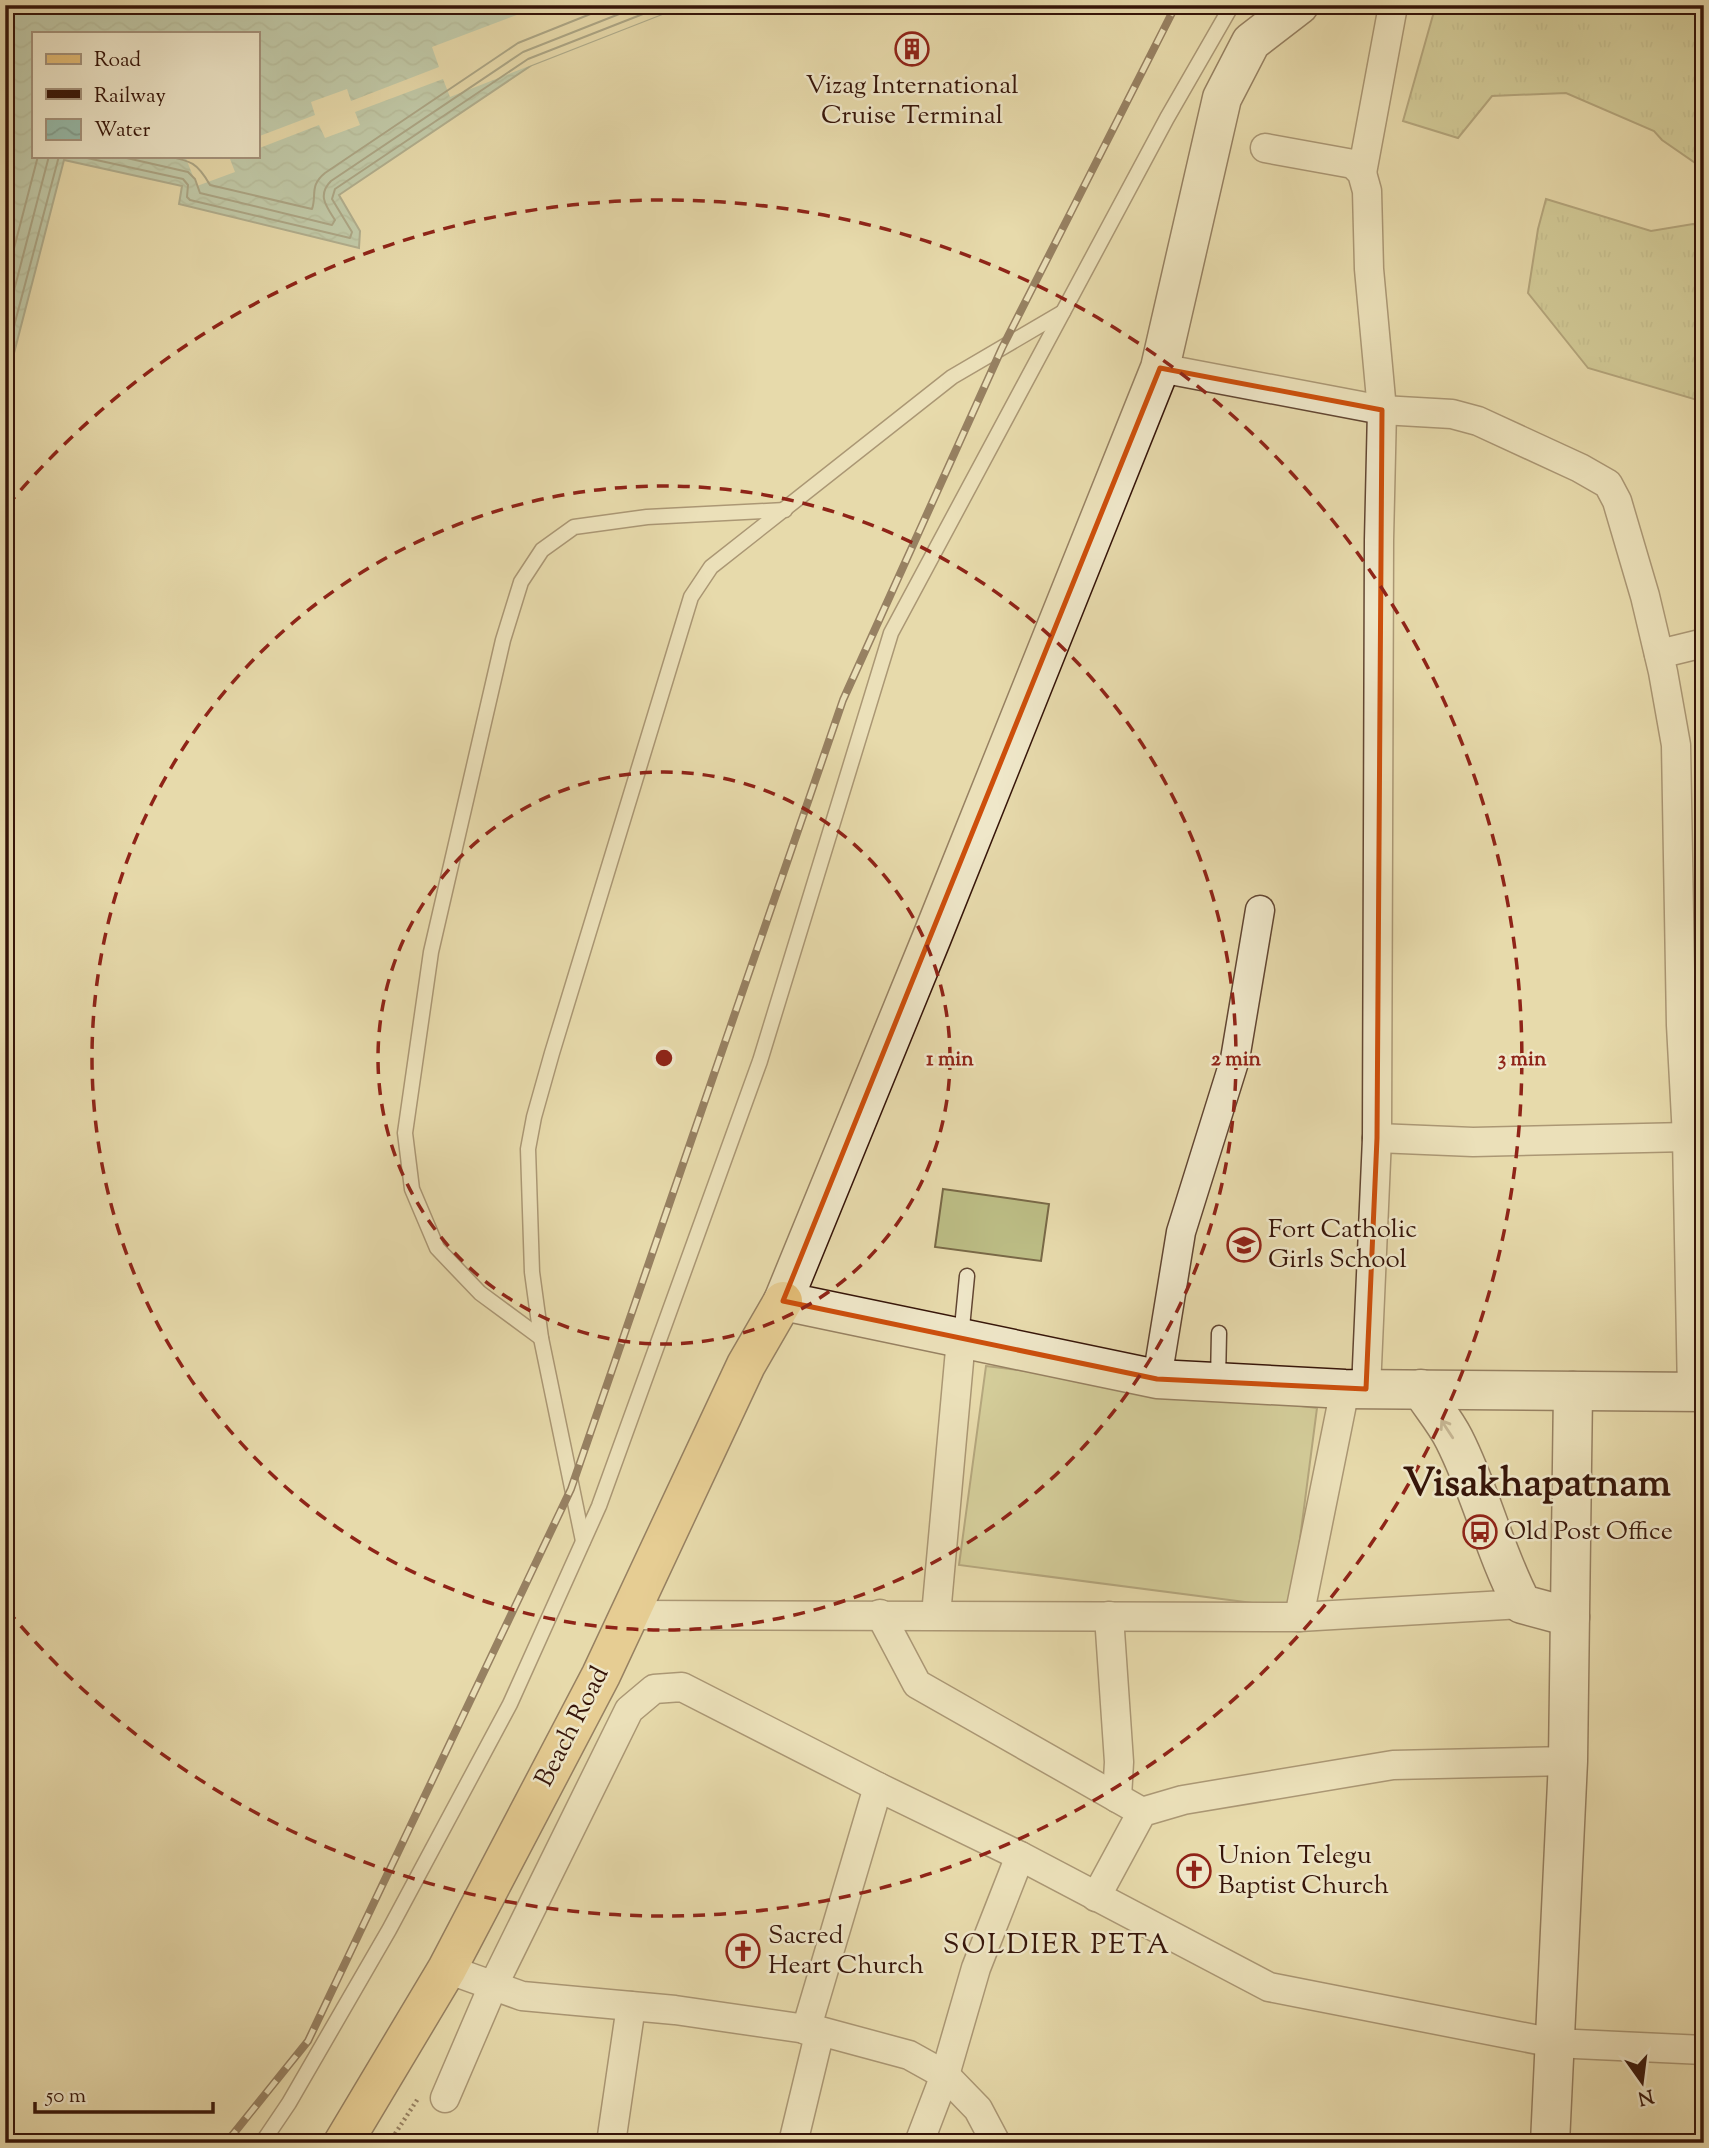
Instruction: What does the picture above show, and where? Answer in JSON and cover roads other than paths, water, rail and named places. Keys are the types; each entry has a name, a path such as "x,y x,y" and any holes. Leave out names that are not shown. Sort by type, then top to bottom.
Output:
{"main road":[{"path":"1299,5 1251,42 1222,98 1160,368 783,1301 1157,1379 1355,1389 1698,1392"},
{"name":"Beach Road","path":"343,2143 447,1969 601,1675 746,1365 783,1301"},
{"path":"1420,1389 1453,1437 1483,1507 1505,1572 1522,1604 1570,1617"},
{"path":"1550,2143 1568,1761 1573,1391"}],"street":[{"path":"1299,1617 1355,1389 1377,1138 1379,540 1382,410 1369,269 1367,191 1362,173 1393,6"},
{"path":"1265,148 1353,163 1362,173"},
{"path":"1160,368 1382,410 1452,414 1478,421 1580,468 1608,484 1618,501 1646,596 1690,816 1698,1392"},
{"path":"1659,654 1704,643"},
{"path":"1157,1379 1181,1233 1235,1059 1260,910"},
{"path":"1377,1138 1473,1142 1695,1139"},
{"path":"936,1615 961,1339"},
{"path":"629,1615 1299,1617 1522,1604"},
{"path":"880,1614 917,1684 1142,1812"},
{"path":"1109,1616 1119,1762 1117,1798"},
{"path":"445,2098 493,1986 629,1710 654,1689 682,1687 1020,1856 1269,1987 1554,2043 1704,2050"},
{"path":"1096,1897 1142,1812 1183,1800 1393,1765 1568,1761"},
{"path":"793,2143 813,2030 878,1787"},
{"path":"919,2143 945,2075 976,1968 1020,1856"},
{"path":"447,1969 522,1996 675,2010 813,2030 909,2055 945,2075 978,2109 996,2143"},
{"path":"611,2143 631,2006"}],"lane":[{"path":"262,2143 289,2103 388,1930 510,1704 598,1506 760,1060 891,633 1167,118 1232,5"},
{"path":"583,1541 541,1338 532,1272 528,1149 552,1053 691,597 711,567 952,377 1063,312"},
{"path":"541,1338 480,1293 437,1248 412,1189 405,1133 431,952 503,640 521,582 542,550 574,527 647,517 785,510"},
{"path":"961,1339 967,1276"},
{"path":"1218,1382 1219,1333"}],"water":[{"path":"5,5 685,5 532,65 339,195 360,231 359,248 179,204 182,186 64,160 5,388"}],"railway":[{"path":"226,2143 308,2041 571,1489 843,700 1002,348 1176,5"}],"place":[{"name":"Vizag International Cruise Terminal","path":"912,49"},
{"name":"Fort Catholic Girls School","path":"1244,1245"},
{"name":"Old Post Office","path":"1480,1532"},
{"name":"Union Telegu Baptist Church","path":"1194,1871"},
{"name":"Sacred Heart Church","path":"743,1951"}],"district":[{"name":"Visakhapatnam","path":"1537,1485"},
{"name":"SOLDIER PETA","path":"1057,1946"}]}
